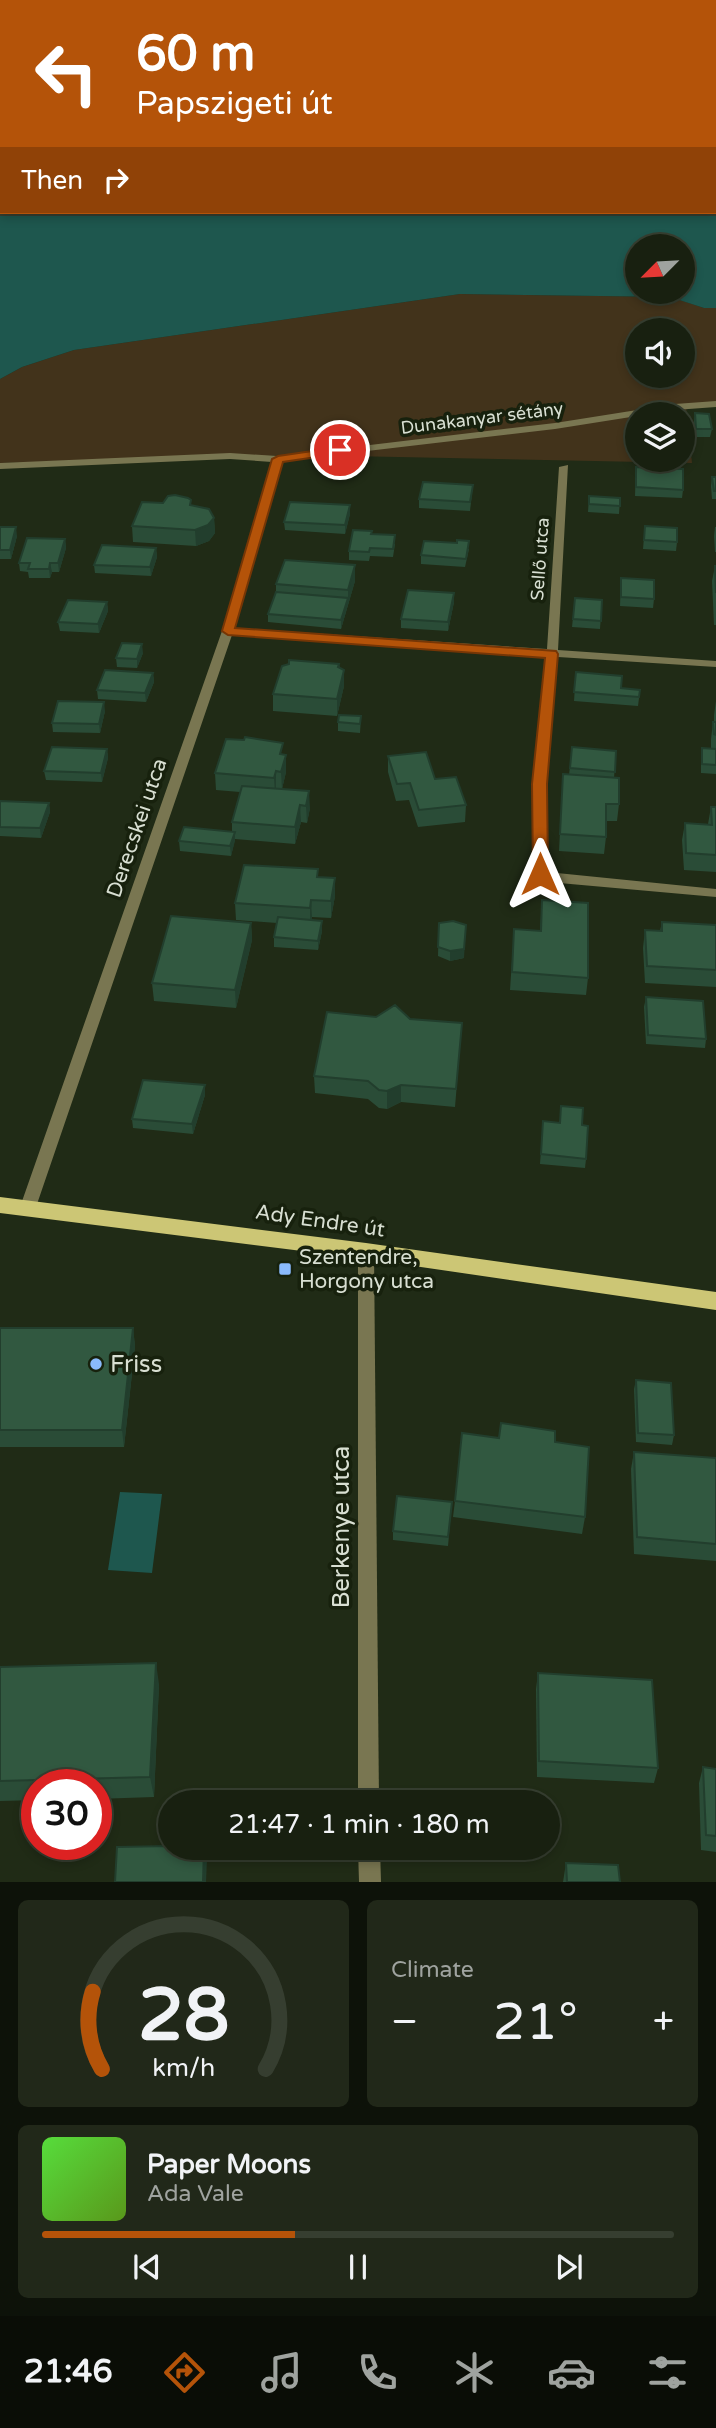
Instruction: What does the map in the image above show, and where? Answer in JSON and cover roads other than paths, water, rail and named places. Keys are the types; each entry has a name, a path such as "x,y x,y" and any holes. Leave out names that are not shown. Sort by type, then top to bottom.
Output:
{"main road":[{"name":"Ady Endre út","path":"0,1205 366,1251 716,1301"}],"street":[{"name":"Dunakanyar sétány","path":"0,466 230,456 278,459 555,426 675,407 716,404"},
{"name":"Derecskei utca","path":"29,1208 228,631 278,459"},
{"name":"Sellő utca","path":"564,467 552,654 540,784 540,874 548,878 716,893"},
{"path":"228,631 716,664"},
{"name":"Berkenye utca","path":"366,1251 369,1790"},
{"path":"369,1860 370,1882"}],"water":[{"path":"0,214 716,214 716,308 692,304 695,304 695,234 625,234 625,296 460,294 74,350 22,367 0,379"},
{"path":"120,1492 162,1494 152,1573 108,1570"}],"place":[{"name":"Szentendre, Horgony utca","path":"285,1269"},
{"name":"Friss","path":"96,1364"}]}
